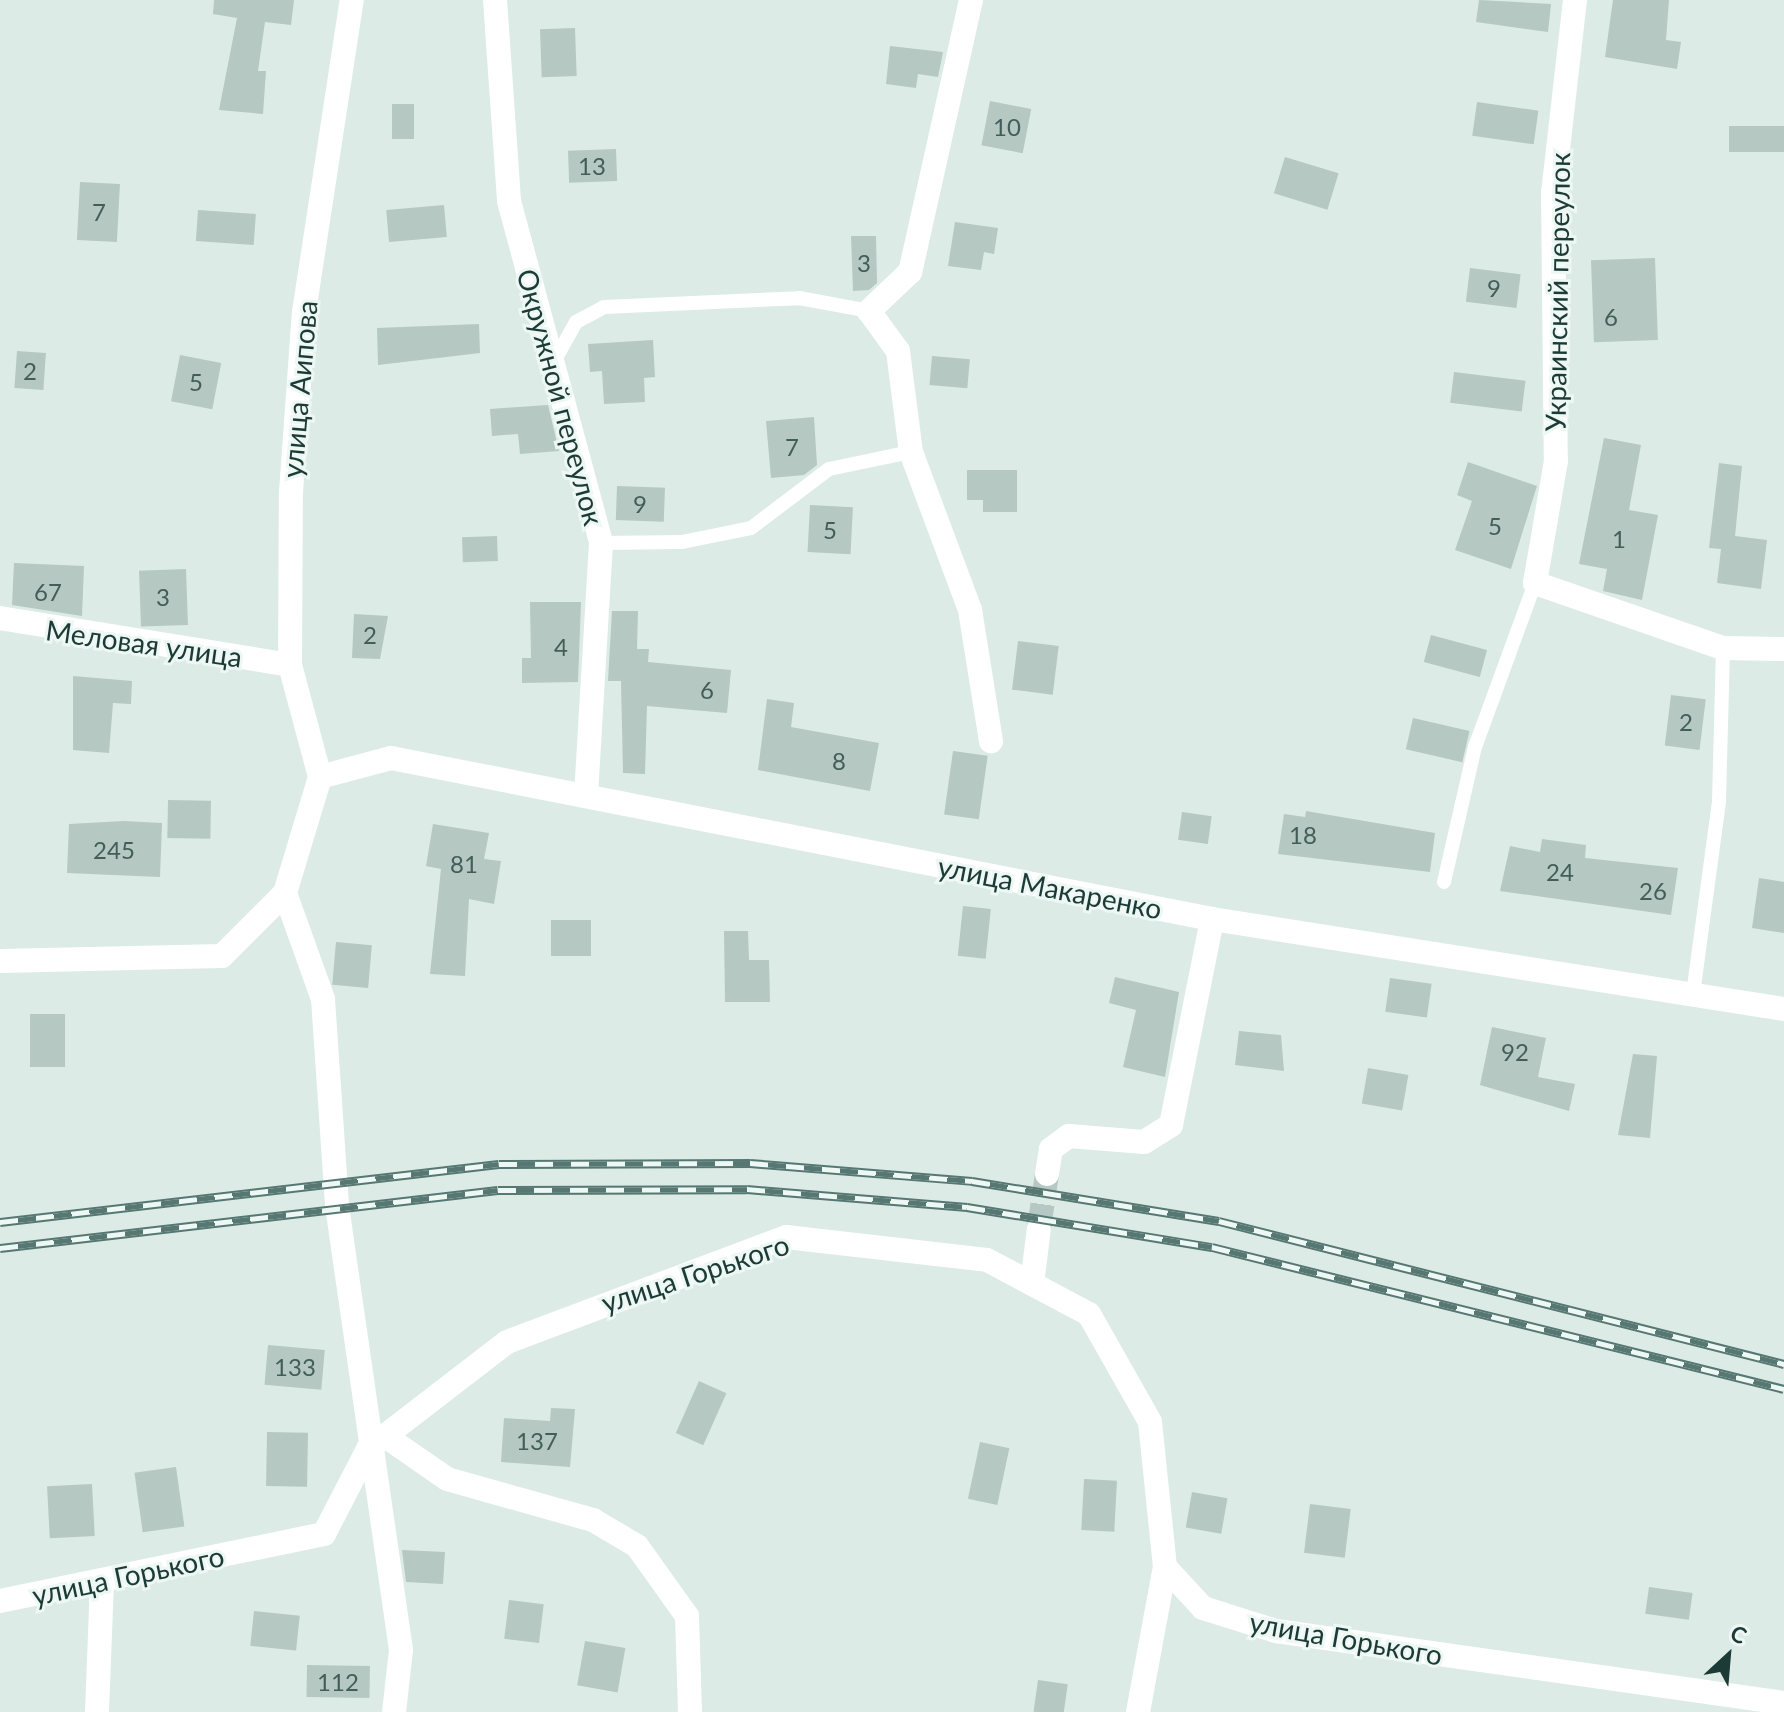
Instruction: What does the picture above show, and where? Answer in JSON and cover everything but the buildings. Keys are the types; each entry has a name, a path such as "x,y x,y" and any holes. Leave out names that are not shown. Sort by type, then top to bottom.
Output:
{"street":[{"name":"улица Аипова","path":"320,777 290,665 291,492 304,312 352,0"},
{"name":"Окружной переулок","path":"495,0 509,201 550,370 601,543 586,795"},
{"path":"971,0 910,272 869,311 898,351 911,452 970,610 991,741"},
{"name":"Украинский переулок","path":"1535,583 1556,461 1553,192 1575,0"},
{"path":"1535,583 1723,648 1784,649"},
{"name":"Меловая улица","path":"0,618 290,665"},
{"name":"улица Макаренко","path":"320,777 391,758 1212,919 1784,1009"},
{"path":"0,961 222,956 285,893 320,777"},
{"path":"285,893 323,999 337,1206 377,1442 401,1650 394,1712"},
{"path":"1047,1174 1051,1149 1069,1136 1144,1142 1171,1125 1212,919"},
{"path":"1032,1284 1039,1228"},
{"name":"улица Горького","path":"0,1601 324,1534 377,1442 507,1342 786,1237 987,1260 1089,1314 1150,1422 1165,1567 1203,1608 1276,1631 1784,1703"},
{"path":"377,1442 447,1479 593,1520 637,1546 687,1616 690,1712"},
{"path":"1138,1712 1165,1567"},
{"path":"97,1712 102,1580"}],"lane":[{"path":"550,370 576,322 604,307 799,298 869,311"},
{"path":"601,543 682,542 751,528 829,469 911,452"},
{"path":"1444,882 1475,747 1535,583"},
{"path":"1693,994 1719,801 1723,648"}],"tunnel":[{"path":"1039,1228 1047,1174"}],"railway":[{"path":"0,1222 499,1164 750,1163 972,1181 1219,1221 1784,1364"},
{"path":"0,1248 498,1190 747,1189 967,1207 1212,1247 1784,1389"}]}
